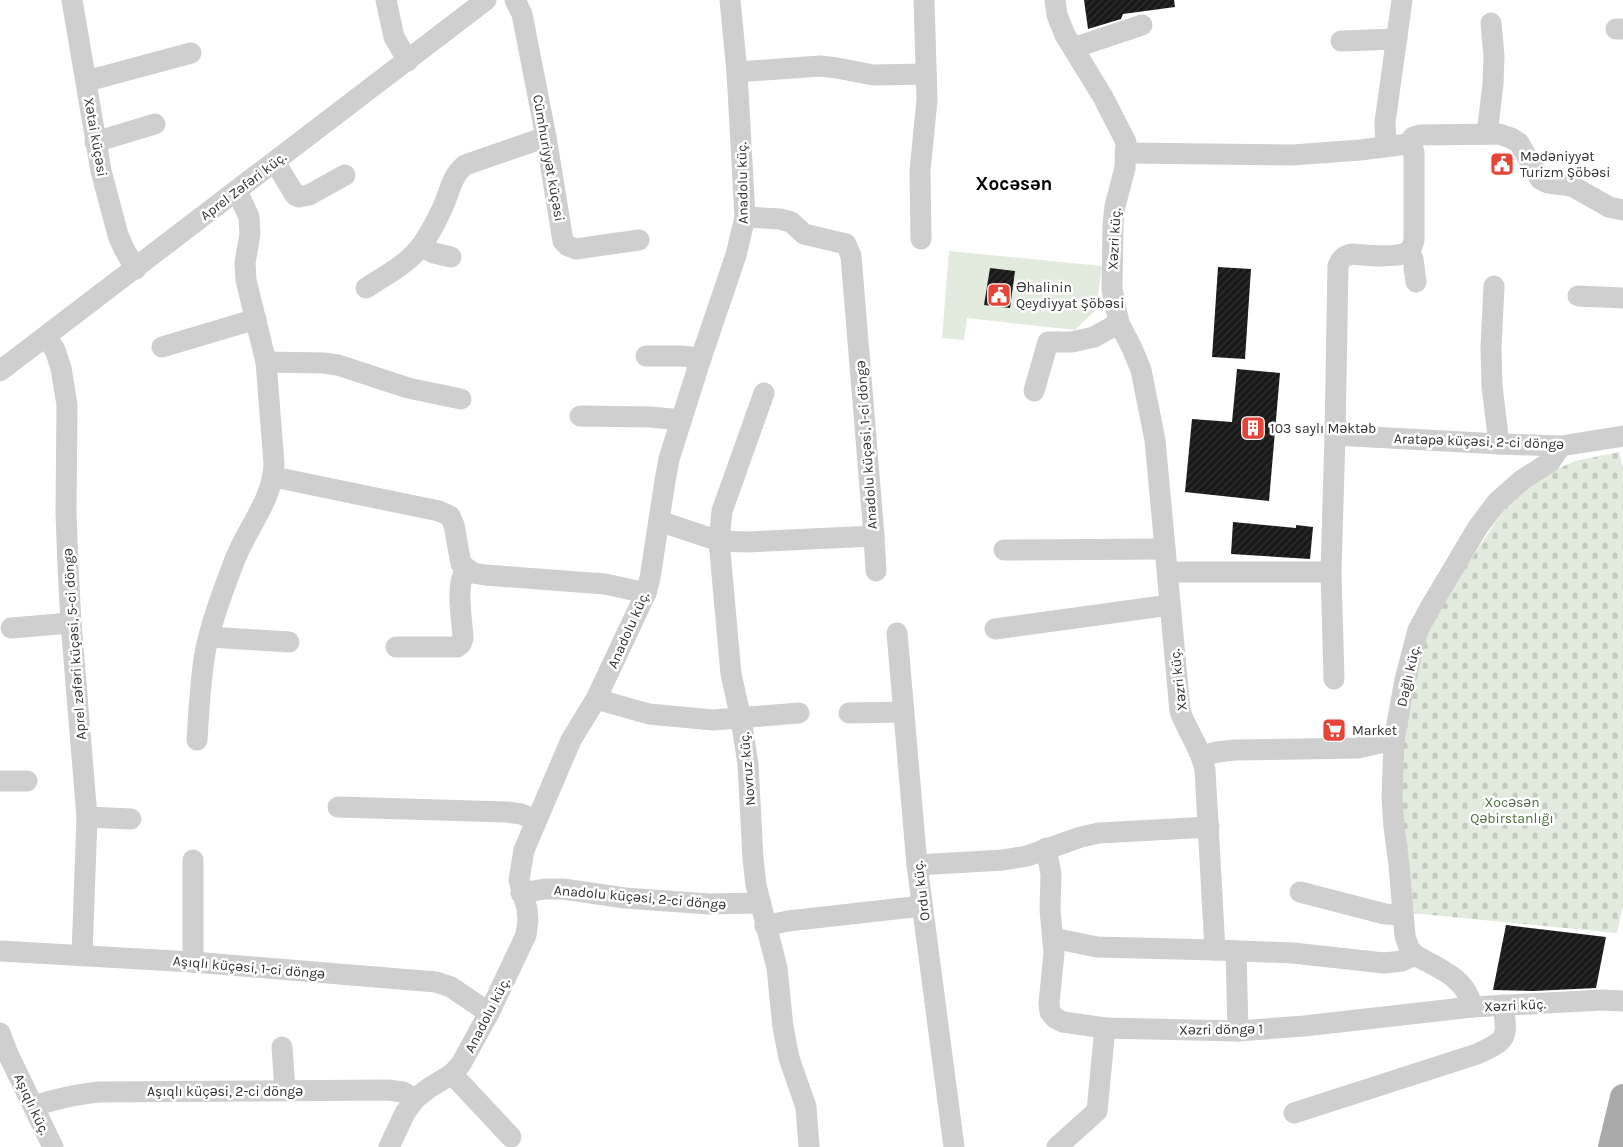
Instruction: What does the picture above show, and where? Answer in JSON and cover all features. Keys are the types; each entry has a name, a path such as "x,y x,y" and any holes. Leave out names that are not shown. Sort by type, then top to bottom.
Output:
{"main road":[{"path":"1611,1147 1623,1096"}],"street":[{"name":"Xətai küçəsi","path":"72,0 87,81 95,142 118,235 136,268"},
{"path":"386,0 394,37 408,61"},
{"name":"Aprel Zəfəri küç.","path":"0,372 486,0"},
{"name":"Cümhuriyyət küçəsi","path":"515,0 522,14 546,137 563,241 568,246 576,249 639,240"},
{"name":"Anadolu küç.","path":"389,1147 405,1113 416,1099 429,1088 452,1074 461,1064 489,1013 526,935 527,909 521,893 519,880 521,862 536,820 570,740 596,699 646,593 650,578 664,481 681,420 736,255 746,217 737,72 730,0"},
{"path":"921,239 921,148 927,116 924,0"},
{"name":"Xəzri küç.","path":"1054,0 1062,28 1126,142 1126,168 1115,206 1112,225 1112,289 1119,323 1135,355 1148,400 1155,440 1180,711 1202,756 1205,770 1209,827 1238,1030"},
{"path":"1386,146 1386,115 1402,0"},
{"path":"1487,134 1493,84 1494,56 1491,23"},
{"path":"1073,48 1142,25"},
{"path":"1341,41 1397,39"},
{"path":"87,81 190,53"},
{"path":"737,72 820,66 873,75 926,74"},
{"path":"95,142 155,124"},
{"path":"1408,144 1413,137 1420,135 1499,134 1519,143 1540,179 1548,183 1572,186 1609,207 1623,210"},
{"path":"366,288 410,258 421,247 442,210 460,169 546,137"},
{"path":"1125,153 1284,155 1342,152 1408,144 1412,146 1414,152 1414,240 1412,247 1409,251 1393,255 1352,254 1340,260 1338,266 1331,572 1334,678"},
{"path":"275,162 295,195 299,197 309,195 344,175"},
{"path":"197,740 202,679 210,636 234,561 270,490 274,477 266,362 246,280 250,234 249,217 237,192"},
{"name":"Anadolu küçəsi, 1-ci döngə","path":"659,521 719,541 748,542 874,536 851,256 846,244 804,234 791,222 780,219 746,217"},
{"path":"421,247 434,253 451,257"},
{"path":"1409,251 1413,259 1416,282"},
{"path":"1494,286 1491,347 1492,386 1499,444"},
{"path":"1578,296 1623,298"},
{"path":"162,347 256,319"},
{"path":"1034,391 1048,342 1072,342 1094,337 1119,323"},
{"name":"Aprel zəfəri küçəsi, 5-ci döngə","path":"46,336 55,350 61,368 67,405 66,513 71,623 87,817 82,955"},
{"path":"646,356 701,358"},
{"path":"266,362 338,365 408,388 461,399"},
{"name":"Novruz küç.","path":"764,393 722,510 719,541 731,674 742,719 748,764 753,859 759,903 777,968 783,1027 789,1058 806,1107 809,1147"},
{"path":"580,416 651,417 681,420"},
{"name":"Aratəpə küçəsi, 2-ci döngə","path":"1335,435 1561,446 1623,436"},
{"name":"Dağlı küç.","path":"1415,955 1409,948 1405,936 1393,808 1394,740 1405,680 1418,630 1430,606 1478,526 1496,502 1522,480 1550,462 1561,446"},
{"path":"274,477 439,510 450,516 454,525 460,564 473,573 605,584 646,593"},
{"path":"874,536 876,571"},
{"path":"1004,550 1166,549"},
{"path":"396,647 456,647 461,644 464,638 460,585 462,575 466,569"},
{"path":"1174,572 1331,572"},
{"path":"994,629 1170,605"},
{"path":"11,628 71,623"},
{"name":"Ordu küç.","path":"897,634 917,865 954,1147"},
{"path":"210,636 289,642"},
{"path":"596,699 658,715 713,720 799,713"},
{"path":"849,713 904,712"},
{"path":"1202,756 1235,750 1358,748 1394,740"},
{"path":"0,781 27,781"},
{"path":"338,807 507,812 521,814 536,820"},
{"path":"87,817 132,819"},
{"path":"917,865 1002,860 1027,856 1081,836 1099,833 1209,827"},
{"path":"1046,848 1051,874 1050,910 1053,938 1097,947 1293,954 1384,962 1402,961 1415,955"},
{"path":"193,860 194,962"},
{"name":"Anadolu küçəsi, 2-ci döngə","path":"521,893 545,889 563,889 625,898 709,904 759,903"},
{"path":"1300,892 1385,914 1403,915"},
{"path":"765,926 788,920 922,906"},
{"name":"Xəzri döngə 1","path":"1053,938 1054,953 1049,1003 1050,1012 1062,1022 1105,1028 1238,1030 1304,1026 1472,1007"},
{"name":"Aşıqlı küçəsi, 1-ci döngə","path":"0,950 194,962 436,982 451,987 489,1013"},
{"name":"Xəzri küç.","path":"1415,955 1448,974 1464,987 1471,998 1472,1007 1603,1000 1623,1001"},
{"path":"1294,1113 1477,1054 1498,1045 1504,1037 1506,1028 1503,1005"},
{"path":"1058,1147 1097,1111 1105,1028"},
{"name":"Aşıqlı küç.","path":"0,1032 8,1054 52,1147"},
{"path":"282,1048 285,1090"},
{"path":"452,1074 511,1136"},
{"name":"Aşıqlı küçəsi, 2-ci döngə","path":"34,1106 55,1099 99,1092 388,1090 402,1092 416,1099"}],"green space":[{"path":"949,251 1102,266 1096,310 1075,330 967,318 964,340 942,338"},
{"name":"Xocəsən Qəbirstanlığı","path":"1619,452 1623,468 1623,906 1617,933 1411,913 1400,819 1400,759 1426,627 1509,502 1542,476 1575,461"}],"building":[{"path":"1084,0 1174,0 1175,7 1123,14 1121,19 1088,29"},
{"path":"1218,267 1251,269 1245,359 1212,357"},
{"path":"990,268 1015,271 1010,308 984,305"},
{"name":"103 saylı Məktəb","path":"1237,369 1280,373 1269,501 1185,492 1192,419 1232,422"},
{"path":"1233,522 1296,528 1296,525 1313,527 1310,559 1231,554"},
{"path":"1506,925 1606,937 1596,988 1533,991 1493,990"}],"place":[{"name":"Mədəniyyət Turizm Şöbəsi","path":"1502,164"},
{"name":"Əhalinin Qeydiyyat Şöbəsi","path":"999,295"},
{"name":"103 saylı Məktəb","path":"1253,428"},
{"name":"Market","path":"1334,730"}],"district":[{"name":"Xocəsən","path":"1014,183"}]}
